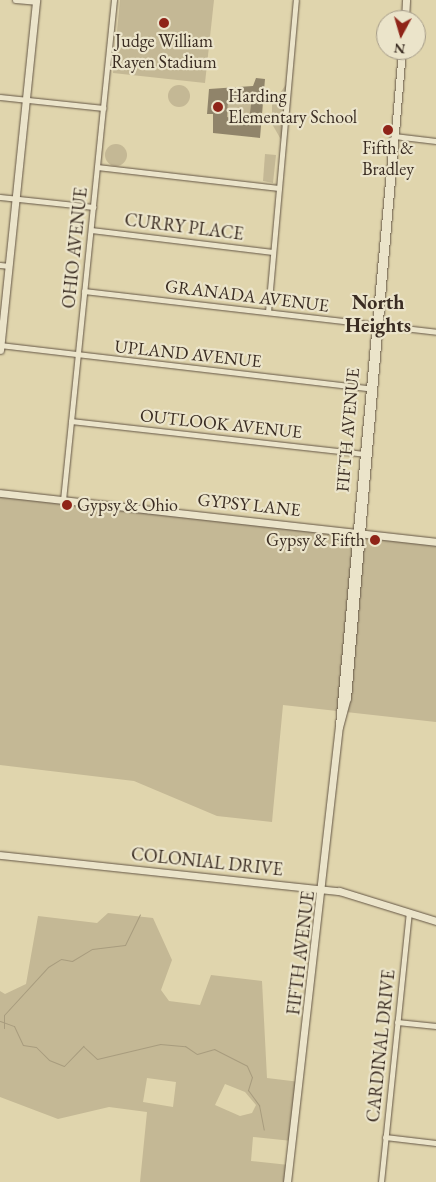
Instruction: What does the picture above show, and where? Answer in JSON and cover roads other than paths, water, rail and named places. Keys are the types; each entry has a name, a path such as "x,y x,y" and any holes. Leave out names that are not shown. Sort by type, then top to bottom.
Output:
{"street":[{"path":"0,350 36,1 16,0"},
{"name":"OHIO AVENUE","path":"63,500 114,0"},
{"path":"268,312 296,0"},
{"name":"FIFTH AVENUE","path":"287,1182 324,889 340,727 346,698 364,454 401,60"},
{"path":"0,97 103,108"},
{"path":"394,136 436,141"},
{"path":"97,167 279,188"},
{"path":"0,197 93,207"},
{"name":"CURRY PLACE","path":"91,230 273,252"},
{"path":"0,265 9,266"},
{"name":"GRANADA AVENUE","path":"84,291 436,332"},
{"name":"UPLAND AVENUE","path":"0,345 371,389"},
{"name":"OUTLOOK AVENUE","path":"71,421 364,454"},
{"name":"GYPSY LANE","path":"0,492 436,542"},
{"name":"COLONIAL DRIVE","path":"0,855 324,889 436,921"},
{"name":"CARDINAL DRIVE","path":"381,1182 409,912"},
{"path":"397,1022 436,1026"},
{"path":"385,1138 436,1143"}],"waterway":[{"path":"4,1028 4,1015 48,967 61,959 72,961 92,949 125,945 140,914"},
{"path":"0,1021 14,1026 23,1045 36,1047 49,1060 64,1066 83,1046 97,1059 160,1044 185,1046 197,1054 214,1049 247,1066 252,1077 248,1090 259,1105 264,1130"}],"place":[{"name":"Judge William Rayen Stadium","path":"164,23"},
{"name":"Harding Elementary School","path":"218,107"},
{"name":"Fifth & Bradley","path":"388,130"},
{"name":"Gypsy & Ohio","path":"67,505"},
{"name":"Gypsy & Fifth","path":"375,540"}],"district":[{"name":"North Heights","path":"378,314"}]}
